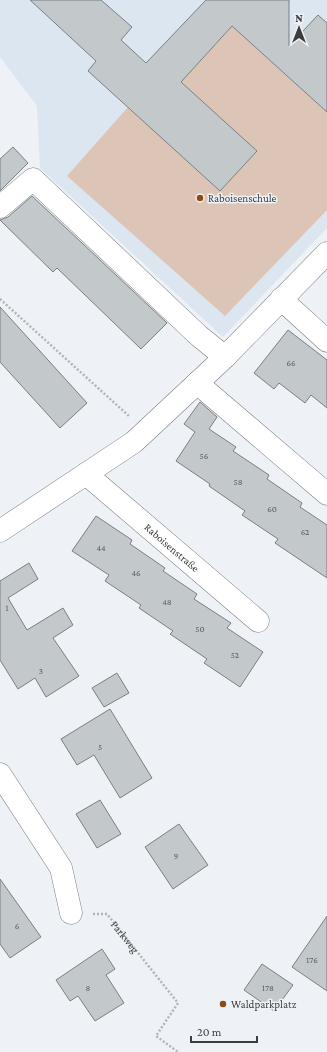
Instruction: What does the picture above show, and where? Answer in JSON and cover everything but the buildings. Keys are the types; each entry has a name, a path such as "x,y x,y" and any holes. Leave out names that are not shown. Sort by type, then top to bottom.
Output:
{"street":[{"path":"0,207 33,179 193,331 224,357"},
{"path":"0,531 134,442 224,357 327,253"},
{"path":"281,299 327,341"},
{"path":"197,383 327,494"},
{"name":"Raboisenstraße","path":"86,474 258,621"},
{"path":"0,774 61,868 71,912"}],"path":[{"path":"0,299 146,431"},
{"name":"Parkweg","path":"71,912 107,914 178,1003 156,1036 178,1052"}],"shaded area":[{"name":"Raboisenschule","path":"0,0 327,0 327,228 223,337 40,168 37,106 0,57"},
{"path":"232,26 327,112 327,210 225,316 67,176 128,107 220,191 257,151 181,82"}],"place":[{"name":"Raboisenschule","path":"200,198"},
{"name":"Waldparkplatz","path":"223,1004"}]}
